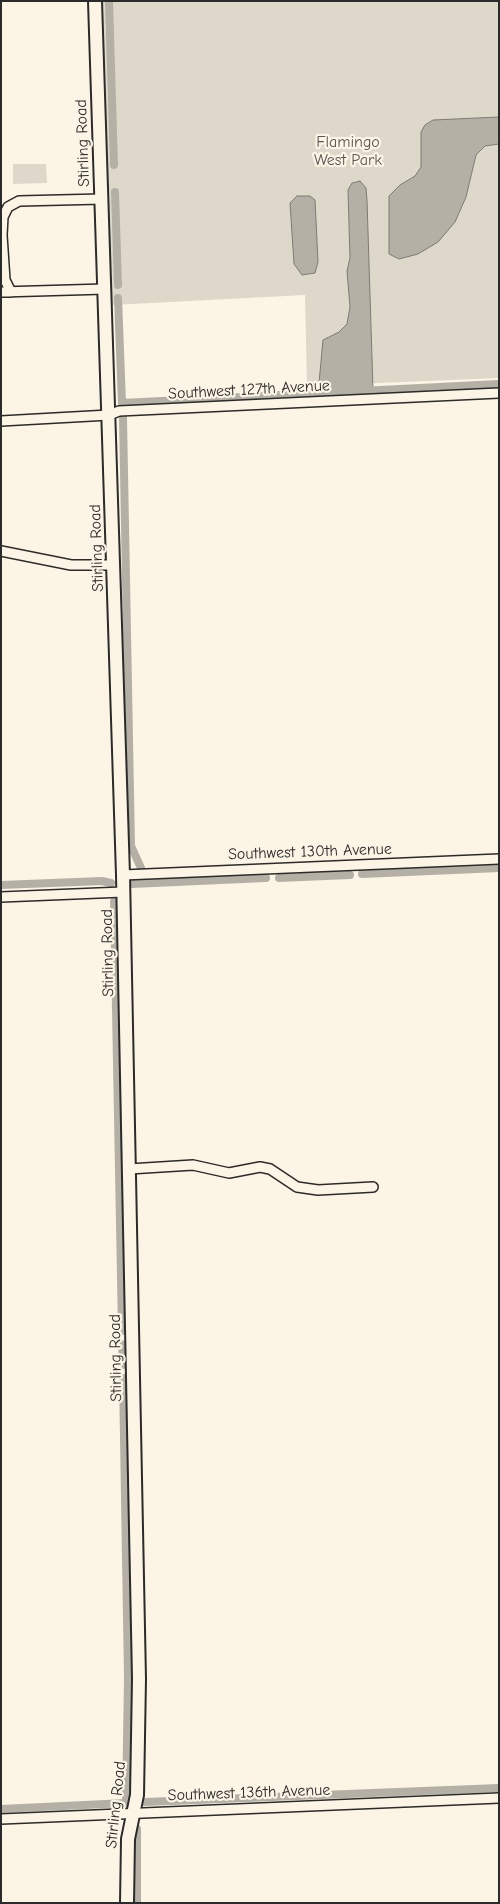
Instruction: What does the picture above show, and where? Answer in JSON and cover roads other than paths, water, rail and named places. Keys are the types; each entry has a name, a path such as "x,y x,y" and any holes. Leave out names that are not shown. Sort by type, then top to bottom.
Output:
{"street":[{"name":"Stirling Road","path":"94,1 124,892 139,1678 137,1795 128,1839 126,1903"},
{"path":"12,292 5,280 2,235 3,217 8,207 19,201 102,199"},
{"path":"1,292 105,289"},
{"name":"Southwest 127th Avenue","path":"1,421 109,415 119,411 499,393"},
{"path":"1,552 70,565 114,565"},
{"name":"Southwest 130th Avenue","path":"123,875 499,859"},
{"path":"1,897 124,892"},
{"path":"129,1168 193,1165 229,1173 260,1167 270,1169 297,1187 318,1190 373,1187"},
{"name":"Southwest 136th Avenue","path":"1,1819 499,1798"}],"waterway":[{"path":"109,1 114,165"},
{"path":"115,192 118,285"},
{"path":"118,298 122,403 499,384"},
{"path":"123,418 131,846 141,868"},
{"path":"362,874 499,868"},
{"path":"279,878 350,875"},
{"path":"131,884 266,878"},
{"path":"1,885 102,881 111,883"},
{"path":"114,902 122,1331"},
{"path":"122,1344 123,1365"},
{"path":"1,1809 126,1803 128,1677 123,1378"},
{"path":"145,1802 499,1788"},
{"path":"137,1829 137,1903"}],"park label":[{"name":"Flamingo West Park","path":"348,151"}]}
